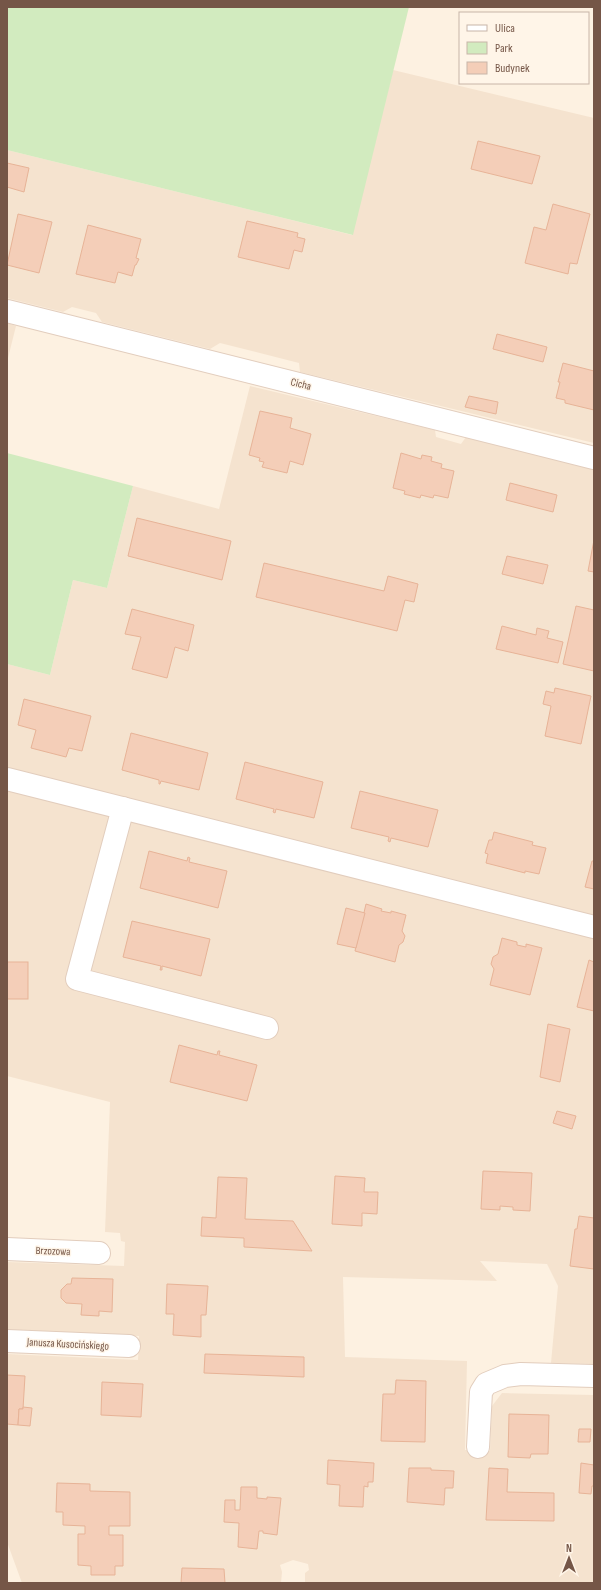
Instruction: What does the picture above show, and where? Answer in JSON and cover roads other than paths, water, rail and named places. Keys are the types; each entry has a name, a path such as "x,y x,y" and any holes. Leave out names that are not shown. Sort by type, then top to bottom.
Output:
{"street":[{"name":"Cicha","path":"7,311 594,458"},
{"path":"7,779 594,927"},
{"path":"123,808 77,979 267,1028"},
{"name":"Brzozowa","path":"7,1249 100,1253"},
{"name":"Janusza Kusocińskiego","path":"7,1341 129,1346"},
{"path":"478,1447 481,1392 486,1384 504,1376 521,1374 594,1376"}]}
